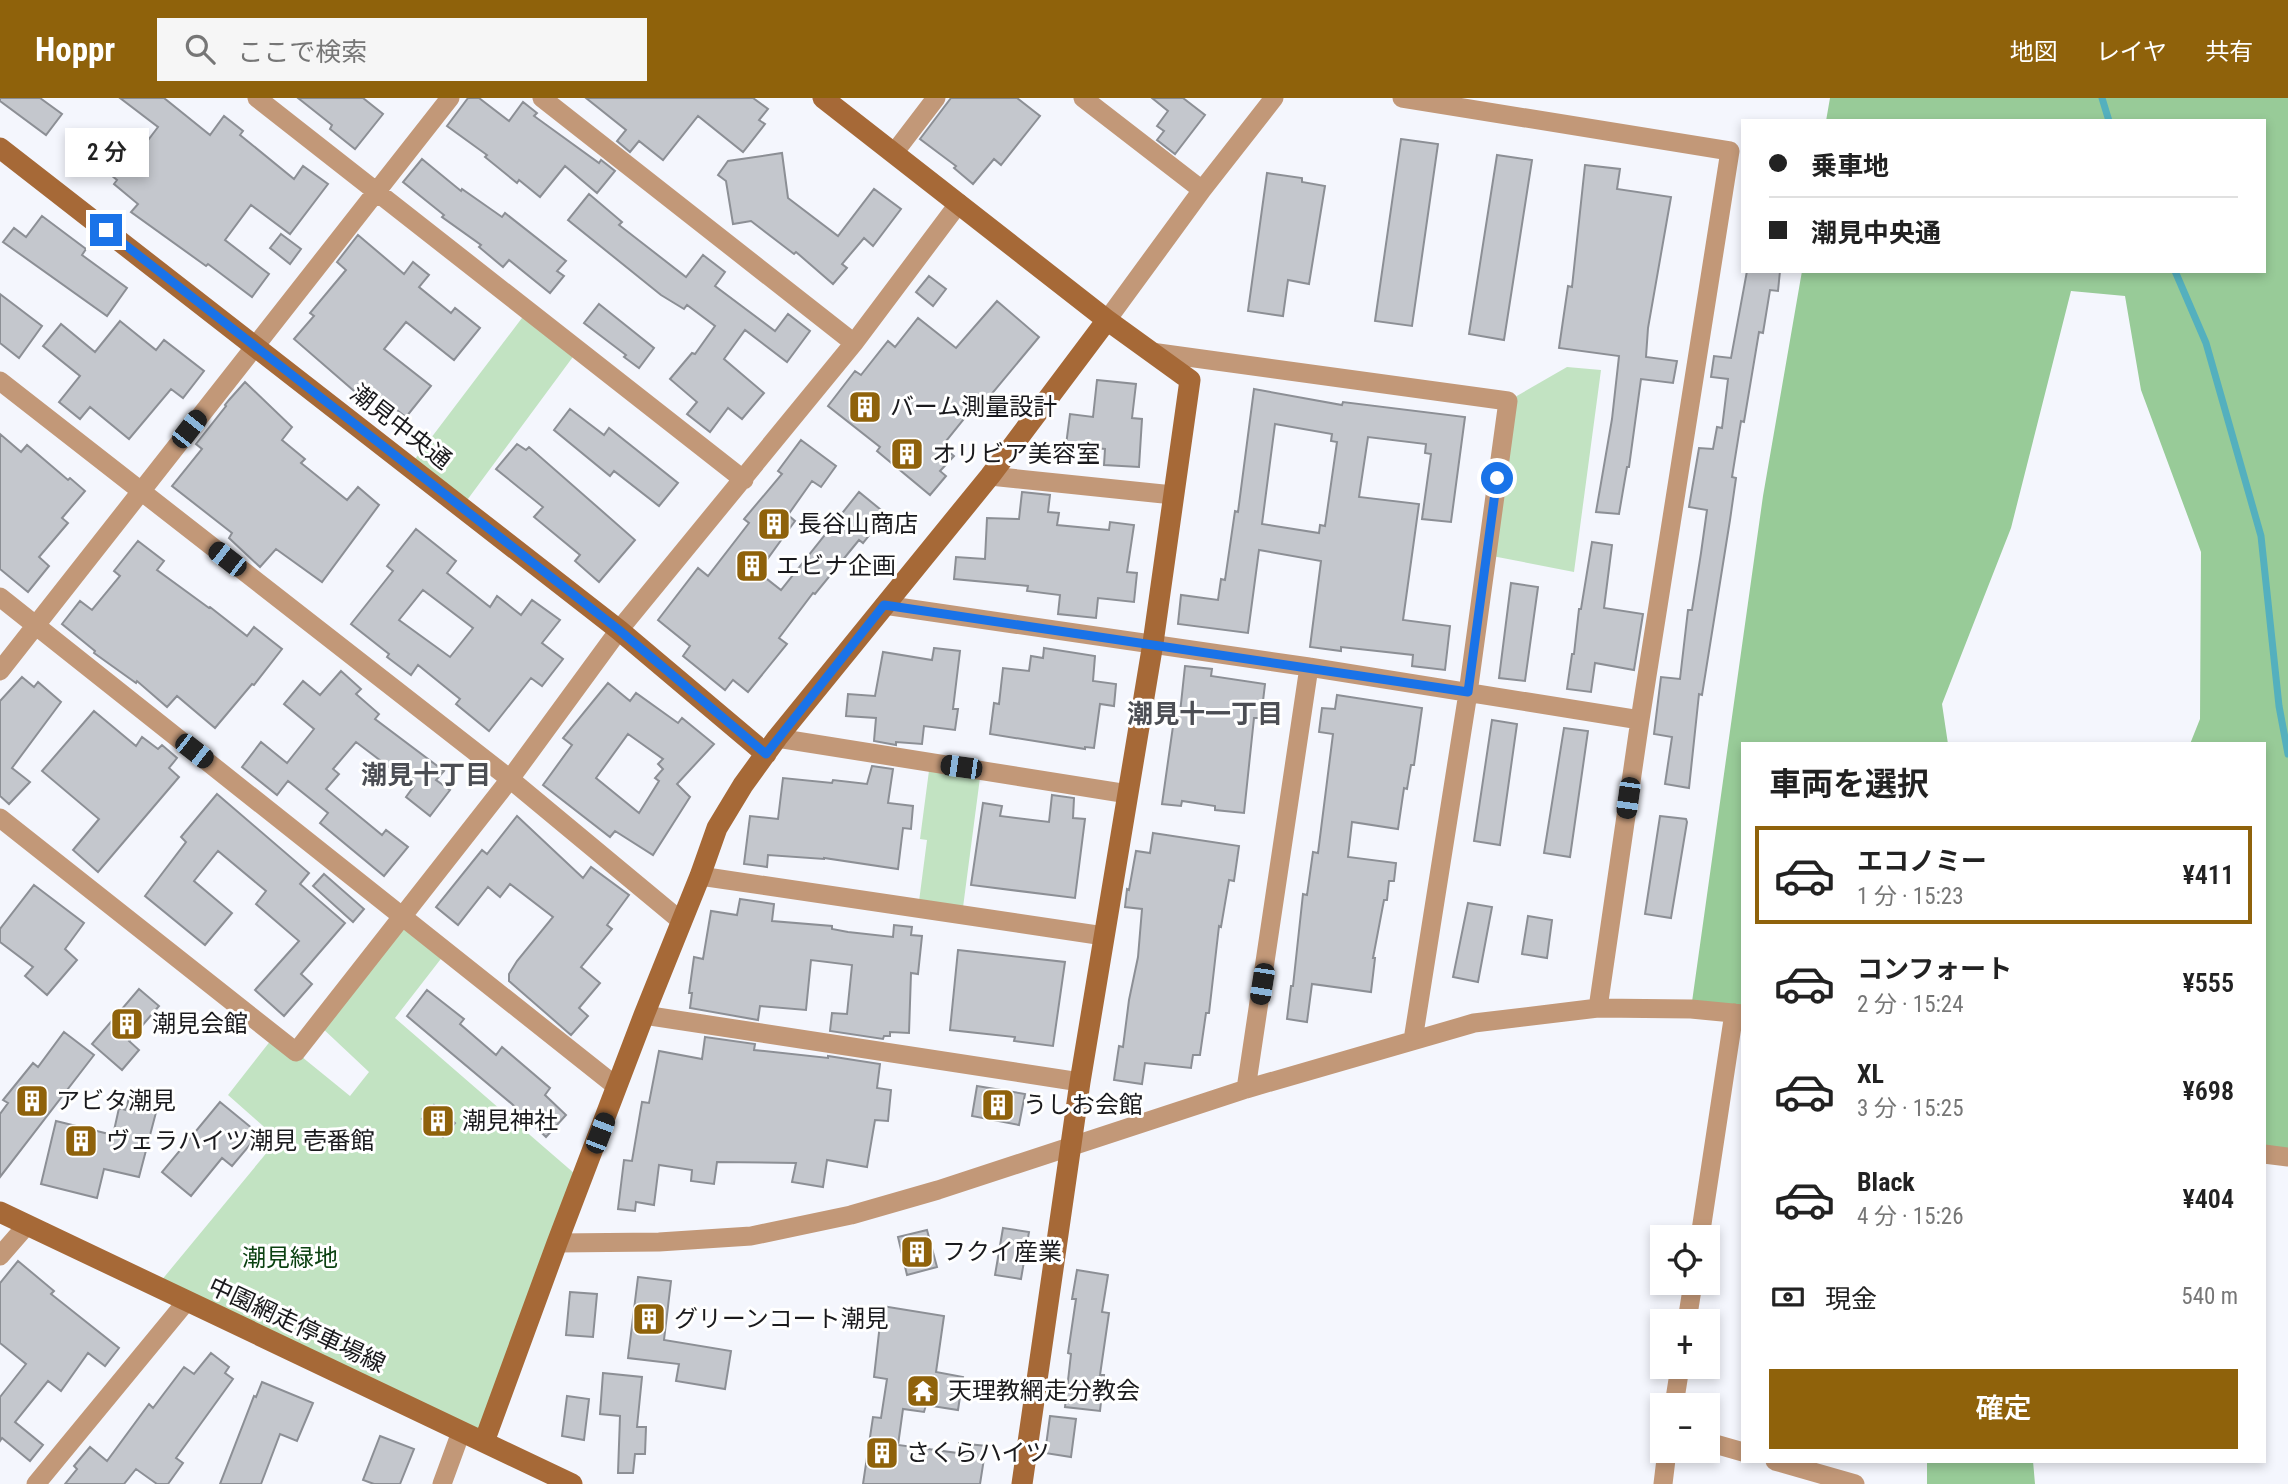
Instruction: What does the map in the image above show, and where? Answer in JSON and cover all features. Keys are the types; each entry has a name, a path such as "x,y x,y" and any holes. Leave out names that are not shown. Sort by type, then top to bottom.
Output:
{"street":[{"path":"257,98 744,480"},
{"path":"0,671 450,98"},
{"path":"542,98 854,344"},
{"path":"823,98 1107,320 1190,380 1153,643 1080,1082 1022,1484"},
{"path":"894,153 936,98"},
{"path":"1083,98 1202,190"},
{"path":"484,1442 557,1243 717,828 771,746 990,476 1202,190 1274,98"},
{"path":"1402,98 1730,151 1640,720 1598,1008"},
{"name":"潮見中央通","path":"0,148 771,746"},
{"path":"0,818 296,1052 510,779 619,630 854,344 959,203"},
{"path":"1152,352 1508,401 1468,692 1413,1040"},
{"path":"0,381 510,779 681,921"},
{"path":"990,476 1172,495"},
{"path":"0,597 617,1087"},
{"path":"884,605 1153,643 1640,720"},
{"path":"1246,1089 1309,667"},
{"path":"771,746 1128,794"},
{"path":"700,876 1104,936"},
{"path":"557,1243 659,1242 751,1236 851,1215 1246,1089 1474,1023 1598,1008 1691,1009 1738,1014 1702,1225"},
{"path":"644,1015 1080,1082"},
{"path":"2266,1154 2288,1157"},
{"name":"中園網走停車場線","path":"0,1212 572,1484"},
{"path":"0,1256 27,1225"},
{"path":"36,1484 186,1302"},
{"path":"442,1484 461,1432"},
{"path":"1720,1445 1741,1451"},
{"path":"1662,1484 1665,1463"},
{"path":"1782,1463 1855,1484"}],"green space":[{"path":"1830,98 2288,98 2288,1157 2266,1154 2266,742 2191,742 2200,719 2201,552 2141,390 2125,296 2071,291 2011,528 1942,704 1948,742 1741,742 1741,1014 1691,1009 1763,496 1802,273 2266,273 2266,119 1826,119"},
{"path":"528,310 578,350 462,507 409,467"},
{"path":"1567,367 1601,370 1574,572 1487,555 1508,401"},
{"path":"930,763 981,770 962,915 918,909 927,840 920,839"},
{"name":"潮見緑地","path":"404,916 447,951 395,1018 582,1180 484,1442 156,1287 278,1139 228,1095 275,1035 350,1096 369,1072 319,1025"},
{"path":"1927,1463 2033,1463 2035,1484 1927,1484"}],"building":[{"path":"0,98 40,98 62,114 46,135 0,101"},
{"path":"120,98 164,98 210,135 224,116 243,131 240,135 294,179 303,166 328,184 290,234 251,205 225,240 269,274 252,297 131,212 138,204 114,184 117,180 82,151 98,132 133,160 158,127"},
{"path":"298,98 363,98 383,114 355,149 330,129 332,125"},
{"path":"468,98 479,98 509,121 523,102 537,113 534,116 599,163 601,160 615,171 597,193 565,166 540,197 519,180 517,183 485,157 487,155 447,126"},
{"path":"586,98 753,98 768,109 759,120 765,124 743,152 698,116 663,160 639,141 630,152 617,141 626,130"},
{"path":"951,98 1017,98 1040,116 1001,165 994,159 973,184 954,168 956,166 920,139"},
{"path":"1152,98 1183,98 1205,115 1175,154 1157,140 1164,131 1157,126 1168,111"},
{"path":"1401,139 1438,144 1412,326 1375,321"},
{"path":"782,153 788,198 838,236 874,189 901,209 873,246 864,238 842,264 847,268 833,284 796,252 794,254 751,221 733,224 726,181 718,175 728,161"},
{"path":"1497,155 1532,160 1504,340 1469,334"},
{"path":"422,159 461,191 462,189 502,217 505,213 566,261 557,271 564,276 550,293 509,260 503,267 479,247 481,245 442,217 444,215 403,182"},
{"path":"1585,165 1620,169 1617,189 1671,197 1648,328 1646,357 1677,361 1673,383 1641,379 1629,467 1619,514 1596,512 1612,419 1619,356 1559,348 1568,286 1572,287"},
{"path":"1267,173 1302,178 1302,182 1325,186 1309,284 1288,280 1283,316 1248,311"},
{"path":"589,194 622,222 619,225 686,277 703,255 725,272 715,286 775,331 788,314 810,331 787,362 745,330 724,359 764,393 742,419 728,408 710,432 687,414 697,402 670,379 692,353 695,354 715,326 687,305 684,309 661,295 568,220"},
{"path":"42,216 86,249 82,255 127,288 107,316 3,242 14,228 26,237"},
{"path":"281,234 301,249 290,264 270,248"},
{"path":"358,235 404,274 413,262 429,275 419,287 451,313 455,308 480,328 454,360 406,322 384,349 431,386 406,417 376,394 368,403 294,339 314,316 310,313 346,270 337,262"},
{"path":"1747,273 1780,273 1778,291 1770,290 1763,333 1759,332 1744,422 1741,421 1732,477 1736,478 1730,520 1702,695 1699,694 1689,788 1665,784 1672,737 1654,734 1661,677 1680,679 1688,610 1692,610 1701,553 1707,510 1689,507 1699,448 1713,449 1717,427 1722,428 1728,379 1711,377 1714,356 1731,358"},
{"path":"929,276 946,289 933,306 916,292"},
{"path":"0,294 42,326 19,358 0,343"},
{"path":"997,301 1039,337 980,408 975,405 942,446 954,456 940,471 946,476 930,495 877,451 880,447 828,406 855,371 861,375 888,341 895,347 918,318 956,348"},
{"path":"599,304 654,348 639,368 584,323"},
{"path":"120,321 156,350 164,340 204,371 183,398 171,389 129,439 90,407 80,419 59,402 80,376 43,346 61,324 95,352"},
{"path":"1097,380 1136,384 1132,418 1142,419 1139,467 1104,465 1105,449 1066,445 1070,414 1093,417"},
{"path":"245,382 292,427 282,440 305,459 301,463 347,500 358,487 379,505 322,582 276,549 260,567 229,538 232,533 172,486 202,449 196,444"},
{"path":"1254,389 1342,405 1343,402 1465,417 1451,522 1422,519 1431,454 1425,453 1426,444 1368,437 1359,497 1419,504 1403,620 1450,626 1445,670 1412,666 1413,655 1341,647 1341,651 1310,647 1321,561 1259,550 1248,633 1178,624 1181,595 1218,600 1221,579 1225,580 1235,511 1238,512","holes":["1275,424 1332,434 1331,441 1337,442 1325,526 1320,525 1319,533 1262,524"]},
{"path":"570,409 604,435 609,428 678,483 659,506 614,471 610,476 554,430"},
{"path":"0,434 21,452 27,445 85,491 62,518 68,523 39,557 49,566 28,592 0,569"},
{"path":"801,440 836,466 821,487 812,481 788,515 795,521 758,572 781,590 859,492 886,514 863,543 859,540 815,594 813,593 779,638 787,644 748,692 733,680 725,690 683,656 690,646 658,620 698,568 708,576 749,523 744,519 782,474 778,471"},
{"path":"517,444 526,450 529,447 635,540 599,582 575,561 580,555 534,517 543,507 496,469"},
{"path":"1022,492 1050,495 1048,512 1059,513 1057,525 1109,530 1110,522 1134,525 1127,572 1137,573 1134,602 1098,598 1096,618 1058,614 1060,595 1027,591 1028,586 954,579 956,557 985,559 987,518 1019,519"},
{"path":"416,529 456,561 447,573 490,607 497,596 521,615 532,600 560,620 542,643 563,659 542,686 531,678 489,731 456,704 460,699 418,665 411,675 351,624 393,571 387,566","holes":["423,590 473,628 450,657 399,620"]},
{"path":"138,541 164,561 157,570 247,636 254,627 282,649 215,728 177,696 167,707 137,681 136,683 94,653 95,651 62,624 80,601 92,610 120,576 114,571"},
{"path":"1592,542 1612,545 1604,608 1643,614 1634,670 1595,663 1591,692 1567,689"},
{"path":"1511,583 1538,587 1525,681 1499,678"},
{"path":"934,648 960,651 953,709 958,709 955,730 924,726 922,744 896,742 896,745 874,741 876,718 846,716 848,694 875,696 883,652 932,660"},
{"path":"1044,648 1095,656 1093,681 1116,684 1114,706 1100,704 1094,748 1085,749 990,734 994,703 999,704 1003,668 1029,671 1031,656 1043,658"},
{"path":"1185,666 1212,669 1211,676 1265,684 1261,718 1254,718 1244,813 1215,810 1215,806 1182,801 1181,806 1162,804 1175,712 1180,713"},
{"path":"341,671 361,689 356,694 379,714 375,719 444,771 436,780 450,790 430,816 406,797 414,786 356,742 333,769 339,774 326,789 382,835 386,830 408,847 384,876 320,823 328,813 288,781 277,795 242,767 261,742 287,763 314,729 284,704 303,681 320,695"},
{"path":"22,677 34,687 38,682 61,702 12,768 30,782 9,804 0,796 0,701"},
{"path":"608,683 630,701 636,693 678,723 682,718 714,744 677,784 690,797 653,855 615,831 610,837 543,785 572,745 563,738","holes":["628,734 663,759 658,764 663,769 655,778 659,781 639,813 596,778"]},
{"path":"1337,695 1422,708 1414,765 1411,765 1407,789 1404,788 1398,829 1352,822 1348,857 1396,863 1394,881 1389,881 1387,900 1384,900 1373,958 1371,992 1312,984 1307,1022 1287,1019 1303,894 1307,895 1313,852 1318,853 1333,734 1319,732 1322,708 1335,709"},
{"path":"94,711 136,746 142,737 158,749 162,745 177,758 169,768 179,777 98,872 73,850 99,819 42,771"},
{"path":"1492,720 1517,724 1500,845 1474,841"},
{"path":"1564,728 1588,731 1570,857 1544,853"},
{"path":"872,766 893,769 888,803 913,806 911,829 903,828 898,869 824,858 768,855 767,867 744,864 750,816 778,819 783,778 867,784"},
{"path":"217,794 309,873 300,884 345,923 301,974 312,984 284,1016 255,990 299,941 256,904 266,891 218,851 194,881 232,913 205,945 145,896 186,842 181,837"},
{"path":"1052,795 1074,798 1073,818 1085,819 1075,898 971,885 983,803 1002,806 1000,816 1049,822"},
{"path":"517,816 583,878 591,867 629,895 607,925 612,929 581,967 600,983 579,1008 588,1016 571,1035 509,981 509,974 517,961 553,917 510,884 500,897 488,887 458,925 436,907 482,850 487,854"},
{"path":"1660,816 1686,819 1687,822 1671,918 1645,914"},
{"path":"1153,833 1239,846 1234,881 1229,880 1221,927 1219,926 1209,1013 1206,1013 1200,1055 1193,1055 1191,1068 1145,1063 1142,1084 1114,1080 1119,1046 1123,1047 1138,957 1142,909 1125,907 1127,889 1129,890 1136,851 1150,853"},
{"path":"324,874 364,909 353,922 313,886"},
{"path":"34,885 84,923 65,949 77,960 47,995 25,976 33,967 0,942 0,929"},
{"path":"740,899 774,904 772,921 832,926 832,929 848,932 893,937 894,925 912,927 911,935 922,936 918,974 911,973 909,1033 890,1032 890,1036 884,1036 883,1039 830,1031 832,1013 847,1014 852,965 811,960 806,1010 760,1006 758,1020 690,1008 692,993 689,993 694,957 703,959 711,911 737,915"},
{"path":"1468,903 1492,907 1478,982 1453,977"},
{"path":"1528,916 1552,920 1547,958 1522,954"},
{"path":"958,950 1065,962 1053,1046 1014,1041 1015,1037 950,1030"},
{"name":"潮見会館","path":"139,989 159,1006 129,1041 139,1050 122,1070 92,1044"},
{"path":"427,990 464,1019 460,1024 496,1055 502,1047 550,1088 545,1095 566,1115 546,1137 512,1104 407,1016"},
{"name":"アビタ潮見","path":"64,1032 94,1055 0,1177 0,1114 8,1103 3,1100 33,1063 38,1067"},
{"path":"705,1037 755,1044 754,1050 828,1056 880,1064 877,1088 891,1090 888,1121 875,1120 867,1167 827,1160 823,1187 792,1182 796,1163 717,1162 714,1184 691,1181 692,1170 659,1165 654,1205 636,1202 635,1211 618,1209 624,1160 632,1161 642,1102 649,1103 659,1051 702,1059"},
{"name":"うしお会館","path":"977,1086 1025,1094 1019,1125 972,1116"},
{"name":"ヴェラハイツ潮見 壱番館","path":"130,1093 159,1101 139,1177 104,1169 97,1198 41,1184 56,1121 113,1135 119,1108 126,1110"},
{"path":"220,1102 259,1134 232,1166 222,1158 191,1196 162,1172"},
{"name":"潮見神社","path":"434,1105 455,1123 443,1137 422,1119"},
{"path":"1003,1228 1029,1232 1021,1279 995,1275"},
{"name":"フクイ産業","path":"927,1230 937,1267 907,1275 898,1237"},
{"path":"18,1261 54,1291 51,1294 119,1348 105,1366 88,1353 61,1391 48,1381 15,1422 43,1445 30,1461 2,1438 0,1441 0,1397 26,1364 0,1343 0,1283"},
{"path":"1077,1270 1108,1275 1102,1312 1109,1313 1100,1375 1104,1375 1100,1411 1065,1407 1071,1354 1068,1353 1076,1299 1072,1299"},
{"path":"638,1277 671,1281 664,1340 731,1351 725,1389 676,1381 679,1364 628,1358"},
{"path":"570,1292 597,1294 593,1337 566,1335"},
{"path":"882,1306 944,1316 936,1372 963,1377 958,1410 926,1405 924,1412 903,1409 898,1445 958,1453 959,1443 986,1446 980,1484 863,1484 873,1417 881,1418 887,1379 874,1377"},
{"path":"211,1353 229,1367 225,1373 233,1379 176,1458 183,1463 168,1484 157,1484 136,1469 124,1484 65,1484 77,1469 74,1466 90,1447 107,1461 149,1404 153,1408 184,1367 194,1374"},
{"path":"603,1373 642,1377 637,1427 646,1427 645,1454 635,1454 633,1473 618,1473 620,1416 600,1414"},
{"path":"262,1382 313,1403 297,1441 280,1434 261,1484 220,1484 254,1396 256,1397"},
{"path":"567,1396 589,1399 584,1440 562,1436"},
{"path":"1050,1416 1076,1419 1071,1457 1045,1453"},
{"path":"380,1436 414,1449 400,1484 374,1484 363,1480"}],"waterway":[{"path":"2102,98 2108,119"},
{"path":"2176,273 2206,343 2261,536 2279,706 2288,754"}],"place":[{"name":"バーム測量設計","path":"865,407"},
{"name":"オリビア美容室","path":"907,454"},
{"name":"長谷山商店","path":"774,524"},
{"name":"エビナ企画","path":"752,566"},
{"name":"潮見会館","path":"127,1024"},
{"name":"アビタ潮見","path":"32,1101"},
{"name":"うしお会館","path":"998,1105"},
{"name":"潮見神社","path":"438,1121"},
{"name":"ヴェラハイツ潮見 壱番館","path":"81,1141"},
{"name":"フクイ産業","path":"917,1252"},
{"name":"グリーンコート潮見","path":"649,1319"},
{"name":"天理教網走分教会","path":"923,1391"},
{"name":"さくらハイツ","path":"882,1453"}],"district":[{"name":"潮見十一丁目","path":"1205,714"},
{"name":"潮見十丁目","path":"426,775"}],"route":[{"path":"106,230 619,630 766,754 884,605 1468,692 1497,478"}]}
